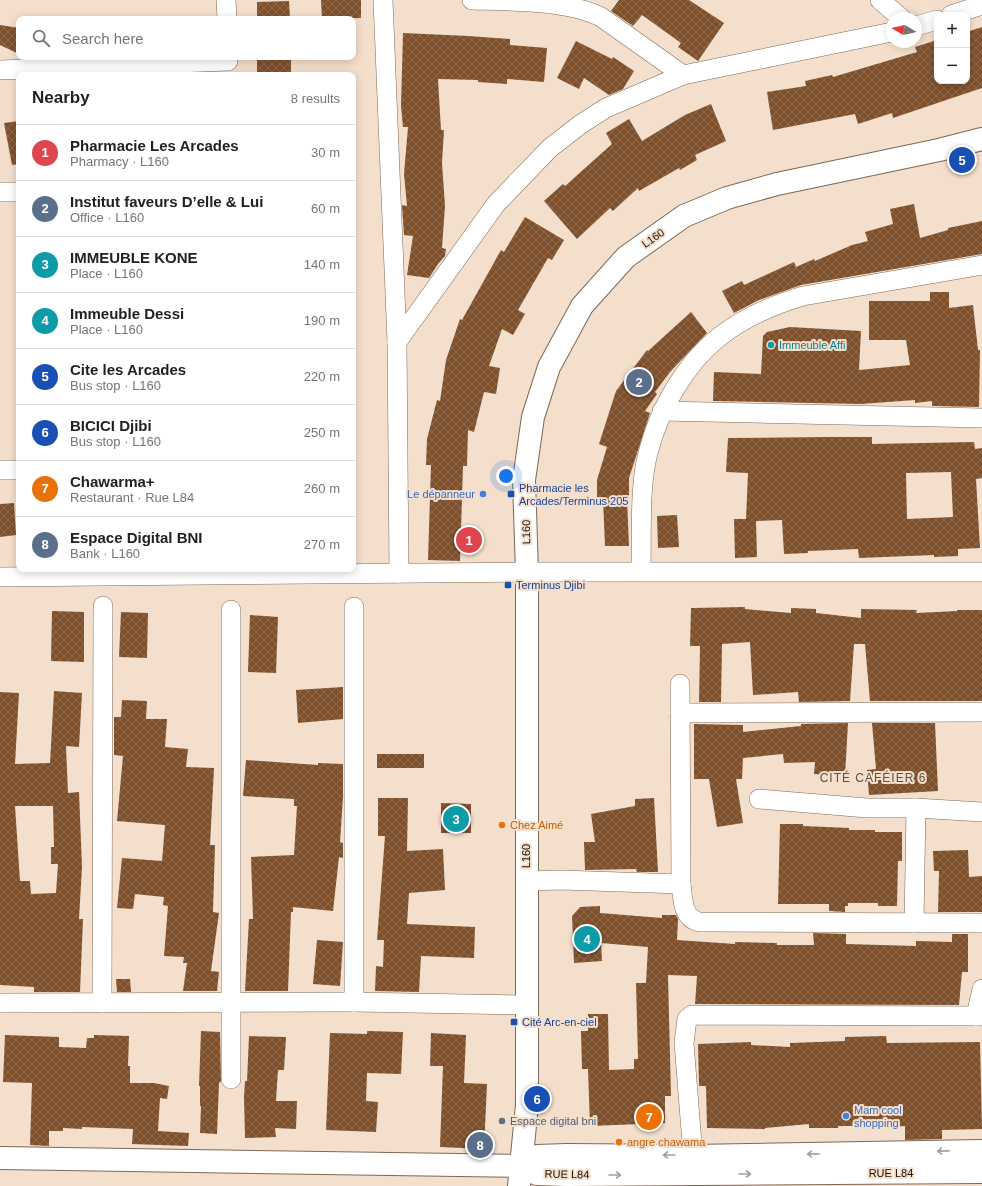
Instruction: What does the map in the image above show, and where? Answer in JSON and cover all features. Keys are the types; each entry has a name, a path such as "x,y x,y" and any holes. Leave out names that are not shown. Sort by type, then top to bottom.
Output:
{"street":[{"path":"226,0 227,16"},
{"path":"383,0 397,342 399,573"},
{"path":"472,0 509,0 575,8 590,12 601,17 683,75"},
{"path":"880,0 894,12"},
{"path":"960,12 982,5"},
{"path":"922,24 934,21"},
{"path":"397,342 496,204 550,148 581,124 606,108 683,75 886,33"},
{"path":"0,70 228,64"},
{"name":"L160","path":"520,1176 527,1105 527,572 524,480 533,417 549,367 582,306 626,256 684,216 727,198 777,184 939,150 982,139"},
{"path":"0,192 16,192"},
{"path":"641,571 644,482 648,453 662,411 693,364 718,338 744,320 780,303 803,296 982,264"},
{"path":"662,411 982,418"},
{"path":"0,470 16,470"},
{"path":"0,577 82,573 641,571 982,572"},
{"path":"102,1003 103,606"},
{"path":"354,607 354,1002"},
{"path":"231,610 231,1079"},
{"path":"680,684 681,884 688,917 699,922 982,923"},
{"path":"680,713 982,712"},
{"path":"759,799 867,808 916,808 982,812"},
{"path":"914,923 916,808"},
{"path":"526,881 561,880 681,884"},
{"path":"693,1156 684,1043 687,1019 692,1014 979,1016 982,989"},
{"path":"0,1003 354,1002 526,1005"},
{"name":"RUE L84","path":"520,1176 537,1156 693,1156 982,1151"},
{"path":"0,1158 520,1176"},
{"name":"RUE L84","path":"520,1176 537,1174 982,1172"}],"building":[{"path":"321,0 361,0 361,18 356,18 356,16 322,16"},
{"path":"619,0 689,0 724,23 698,61 678,47 681,43 642,15 633,26 611,11"},
{"path":"289,1 290,16 257,16 257,2"},
{"path":"0,25 16,28 16,53 0,45"},
{"path":"982,27 982,88 893,118 892,113 858,124 855,114 773,130 767,92 806,86 805,81 832,75 833,77 917,52 915,48 922,48 922,45 934,41 934,84 970,84 970,31"},
{"path":"403,33 510,39 510,45 547,48 544,82 507,79 507,84 478,82 478,80 438,79 441,130 444,130 442,163 445,206 442,248 446,249 445,256 429,278 407,275 413,236 404,235 402,205 407,206 404,174 408,127 403,127 401,106"},
{"path":"576,41 612,59 613,57 634,71 623,89 609,95 584,78 579,89 557,78"},
{"path":"257,60 291,60 291,72 257,72"},
{"path":"711,104 726,141 695,155 697,160 680,170 679,168 639,191 638,188 613,211 610,208 577,239 544,201 563,184 565,186 612,144 606,133 629,119 642,141 685,115"},
{"path":"16,121 16,164 12,165 4,123"},
{"path":"914,204 920,238 948,230 948,228 982,221 982,254 801,285 759,300 734,313 722,291 742,281 744,285 794,262 796,267 814,259 815,261 852,245 868,241 865,232 893,224 890,209"},
{"path":"525,217 564,240 552,260 548,258 518,310 525,314 513,335 502,329 489,366 500,368 496,394 484,392 474,432 468,430 467,466 463,466 460,561 428,560 431,465 426,465 427,439 437,400 440,401 446,360 460,319 462,320 501,250 504,252"},
{"path":"930,292 949,292 949,308 973,305 978,350 980,350 979,407 932,406 932,401 915,403 915,400 861,404 713,401 714,372 761,374 763,336 767,332 790,327 861,331 859,370 910,365 906,340 869,340 869,301 930,301"},
{"path":"691,312 707,333 670,372 655,392 657,394 645,411 650,413 629,478 629,498 627,499 629,546 605,546 603,499 597,500 597,480 607,447 599,444 616,391 647,350 648,351"},
{"path":"872,437 872,444 974,442 975,449 982,448 982,478 976,479 980,548 958,549 958,556 934,557 934,555 859,558 858,549 808,551 808,553 784,554 782,520 756,521 757,557 735,558 734,519 746,519 748,473 726,472 728,438","holes":["951,472 953,517 907,519 906,473"]},
{"path":"14,503 16,535 0,537 0,504"},
{"path":"677,515 679,547 658,548 657,516"},
{"path":"745,607 745,609 791,613 791,608 816,609 816,613 861,618 861,609 917,610 916,613 982,610 982,701 870,701 865,644 854,644 850,701 799,702 798,692 753,695 750,642 722,644 721,702 699,702 700,646 690,646 691,608"},
{"path":"52,611 84,612 84,662 51,661"},
{"path":"121,612 148,613 147,658 119,657"},
{"path":"250,615 278,617 276,673 248,672"},
{"path":"343,687 343,719 298,723 296,690"},
{"path":"54,691 82,693 79,747 66,746 68,793 79,792 82,867 79,919 83,919 80,992 34,992 34,987 0,985 0,692 19,693 15,764 50,763","holes":["15,806 53,806 54,847 51,847 51,864 58,864 56,893 31,894 30,881 20,881"]},
{"path":"122,700 147,701 146,719 167,719 165,747 188,749 186,767 214,768 210,845 215,845 213,912 219,913 211,971 219,972 217,991 183,991 187,963 183,963 184,957 164,956 168,906 163,905 164,897 135,894 133,909 117,908 122,858 162,861 165,825 117,821 123,756 114,755 114,717 121,717"},
{"path":"848,723 845,776 814,774 815,762 784,763 783,754 743,758 742,779 736,779 743,823 717,827 709,779 694,779 694,724 743,725 743,732 801,726 801,724"},
{"path":"872,723 935,723 938,791 869,795 867,770 876,769"},
{"path":"377,754 424,754 424,768 377,768"},
{"path":"246,760 318,765 318,763 343,764 343,797 340,842 343,843 343,858 339,857 333,911 293,907 293,912 291,912 288,991 245,991 249,919 253,919 251,857 294,855 297,806 294,806 294,799 243,796"},
{"path":"378,798 408,798 407,851 443,849 445,890 409,893 407,924 475,927 474,958 421,956 419,992 375,991 376,966 383,967 384,940 377,940 385,836 378,836"},
{"path":"654,798 658,872 637,872 636,869 585,870 584,842 595,842 591,814 635,806 635,799"},
{"path":"441,803 471,804 471,833 441,833"},
{"path":"780,824 803,824 803,826 849,828 849,830 875,830 875,832 902,832 902,861 898,861 897,906 878,906 878,903 848,903 848,906 845,906 845,912 829,911 829,904 778,904"},
{"path":"968,850 969,877 982,876 982,912 938,912 939,871 934,871 933,851"},
{"path":"600,906 600,913 662,918 662,915 676,915 678,919 677,940 735,944 735,942 777,943 777,945 814,945 813,933 846,934 846,944 916,946 916,941 952,942 952,934 968,934 968,972 962,972 959,1005 695,1004 697,976 668,975 671,1096 665,1096 665,1123 590,1126 588,1069 582,1069 581,1031 588,1031 588,1014 608,1014 609,1070 634,1069 634,1059 638,1059 636,983 646,983 648,947 601,943 602,961 574,963 572,916 580,907"},
{"path":"317,940 343,942 340,986 313,984"},
{"path":"116,979 130,979 131,992 117,992"},
{"path":"201,1031 220,1032 221,1081 219,1083 217,1134 200,1133 201,1106 199,1086"},
{"path":"367,1031 403,1032 401,1074 367,1073 366,1101 378,1102 376,1132 326,1130 330,1033 367,1034"},
{"path":"431,1033 466,1035 464,1083 487,1084 484,1149 440,1147 443,1066 430,1066"},
{"path":"5,1035 59,1037 59,1047 86,1048 87,1038 94,1038 94,1035 129,1036 128,1066 130,1066 130,1083 154,1083 169,1086 167,1099 160,1098 158,1131 189,1133 188,1146 132,1144 133,1129 82,1127 82,1129 63,1128 63,1131 49,1131 49,1146 30,1145 32,1083 3,1082"},
{"path":"249,1036 286,1037 284,1070 278,1070 276,1101 297,1101 296,1129 275,1128 276,1137 245,1138 244,1097 245,1081 247,1081"},
{"path":"886,1036 887,1043 980,1042 982,1129 942,1130 942,1139 905,1140 905,1126 877,1128 877,1126 838,1126 838,1128 809,1128 809,1124 765,1129 707,1128 706,1086 699,1086 698,1044 751,1042 751,1045 790,1047 790,1043 845,1041 845,1037"}],"place":[{"name":"Cite les Arcades","path":"962,160"},
{"name":"Immeuble Affi","path":"771,345"},
{"name":"Institut faveurs D’elle & Lui","path":"639,382"},
{"name":"Le dépanneur","path":"483,494"},
{"name":"Pharmacie les Arcades/Terminus 205","path":"511,494"},
{"name":"Pharmacie Les Arcades","path":"469,540"},
{"name":"Terminus Djibi","path":"508,585"},
{"name":"IMMEUBLE KONE","path":"456,819"},
{"name":"Chez Aimé","path":"502,825"},
{"name":"Immeuble Dessi","path":"587,939"},
{"name":"Cité Arc-en-ciel","path":"514,1022"},
{"name":"BICICI Djibi","path":"537,1099"},
{"name":"Mam cool shopping","path":"846,1116"},
{"name":"Chawarma+","path":"649,1117"},
{"name":"Espace digital bni","path":"502,1121"},
{"name":"angre chawama","path":"619,1142"},
{"name":"Espace Digital BNI","path":"480,1145"}],"district":[{"name":"CITÉ CAFÉIER 6","path":"873,778"}]}
